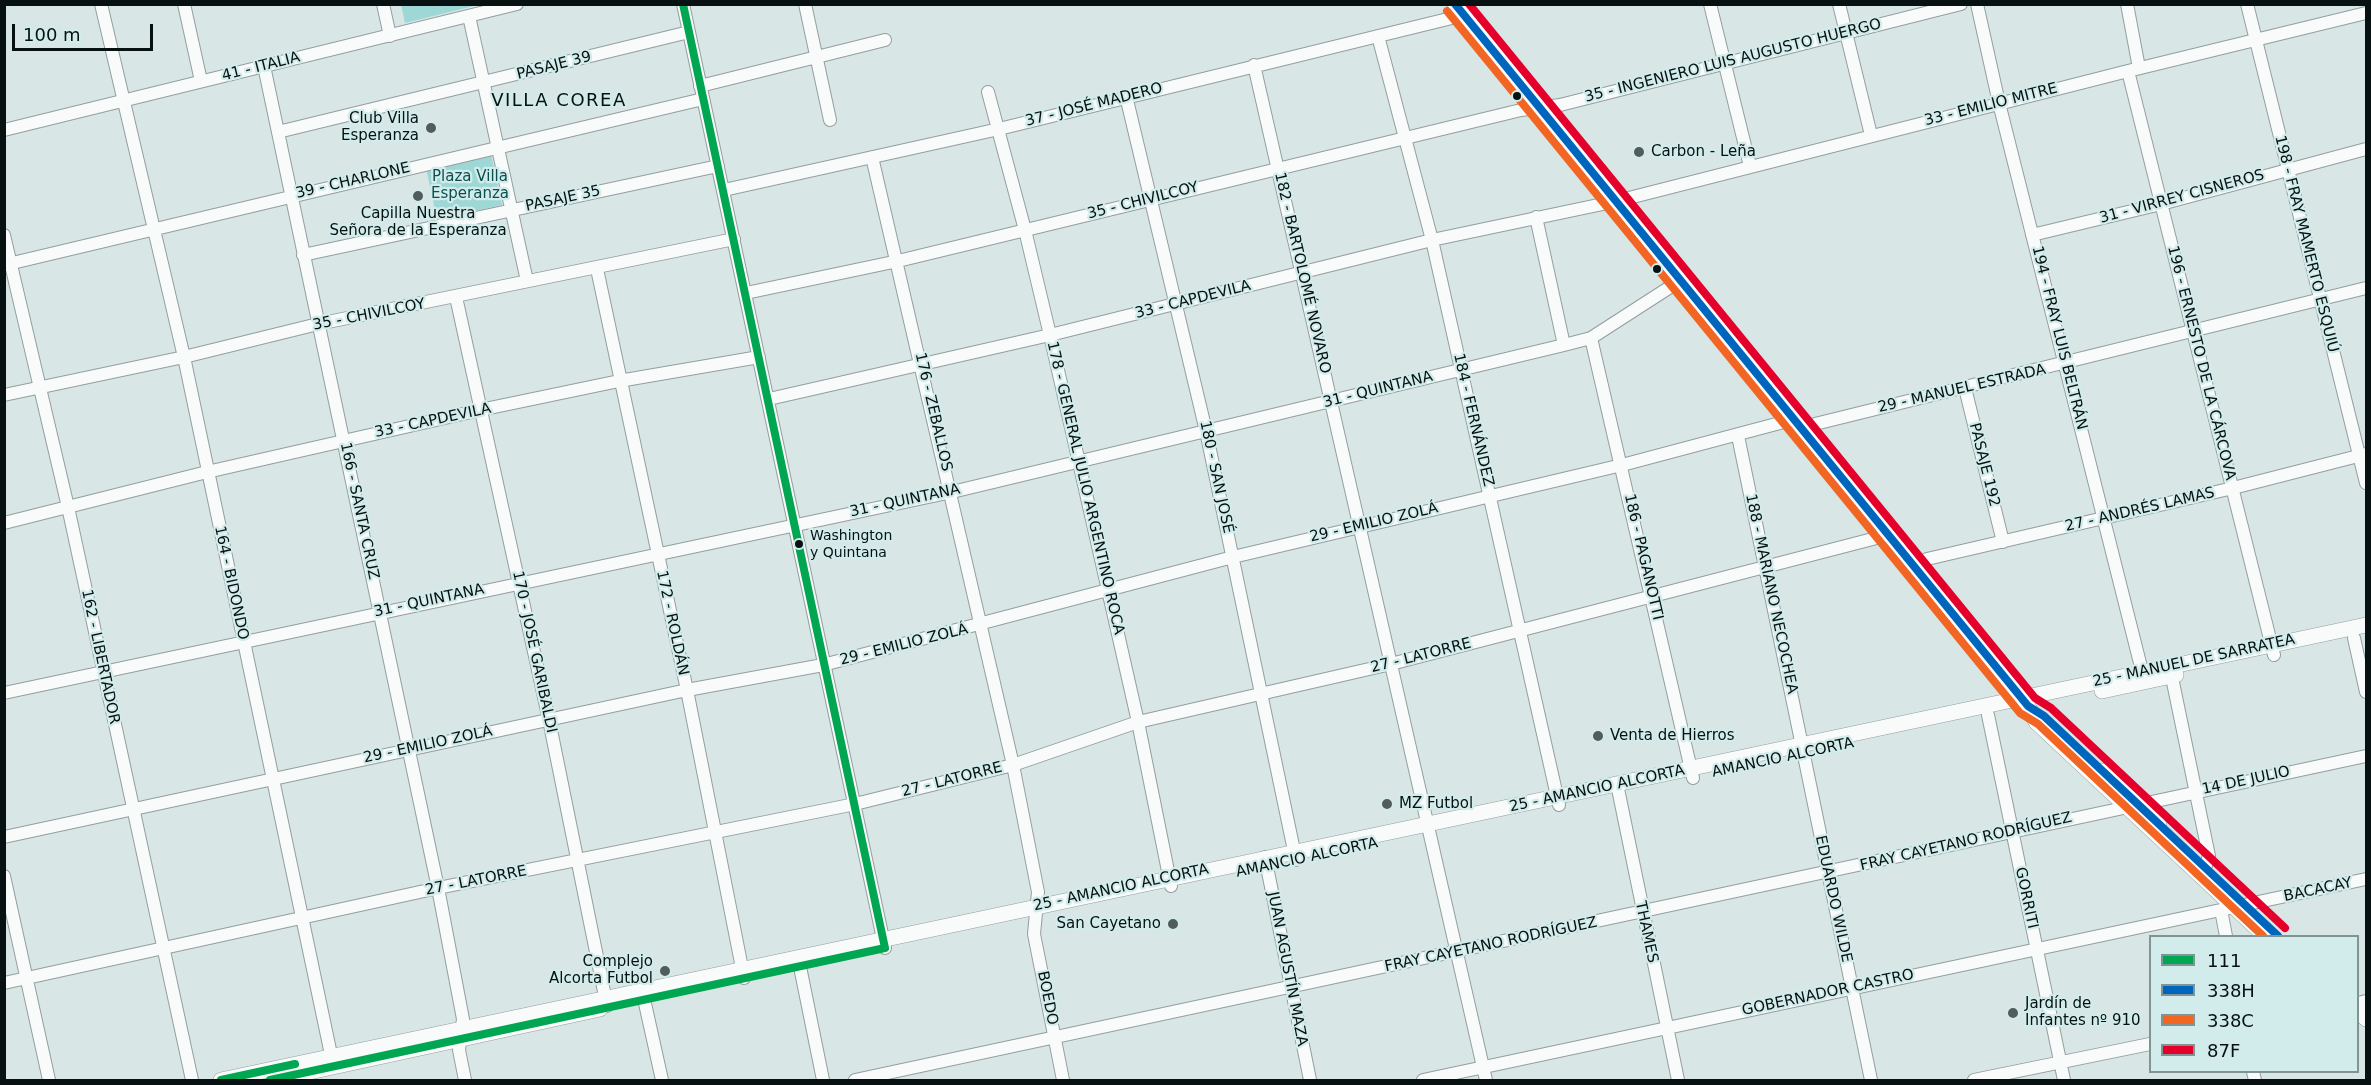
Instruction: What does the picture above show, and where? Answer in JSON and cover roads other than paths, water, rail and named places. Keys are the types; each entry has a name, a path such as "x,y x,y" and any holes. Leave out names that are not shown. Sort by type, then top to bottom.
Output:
{"main road":[{"path":"1459,10 1915,566 2025,702 2036,722 2205,868 2233,908 2276,935"},
{"name":"25 - MANUEL DE SARRATEA","path":"2273,650 2367,625"},
{"path":"2025,702 2273,650 2360,636"},
{"name":"25 - MANUEL DE SARRATEA","path":"2025,702 2142,671 2171,671"},
{"name":"AMANCIO ALCORTA","path":"1803,749 1988,715 2025,702"},
{"name":"25 - AMANCIO ALCORTA","path":"1295,856 1693,774 2025,702"},
{"path":"2132,806 2233,908 2264,935"},
{"name":"AMANCIO ALCORTA","path":"744,974 1295,856"},
{"path":"221,1080 264,1078 744,974"}],"street":[{"name":"164 - BIDONDO","path":"101,4 184,357 332,1062"},
{"path":"184,4 201,81"},
{"path":"383,4 390,36"},
{"name":"41 - ITALIA","path":"4,130 517,4"},
{"path":"683,4 884,944"},
{"path":"805,4 830,120"},
{"path":"1710,4 1750,166"},
{"path":"1839,4 1871,135"},
{"name":"35 - INGENIERO LUIS AUGUSTO HUERGO","path":"1540,107 1560,105 1961,4"},
{"name":"194 - FRAY LUIS BELTRÁN","path":"1977,4 1999,103 2142,671"},
{"name":"196 - ERNESTO DE LA CÁRCOVA","path":"2127,4 2133,69 2161,204 2191,332 2273,650"},
{"name":"198 - FRAY MAMERTO ESQUIÚ","path":"2247,4 2319,299 2363,455 2367,483"},
{"name":"37 - JOSÉ MADERO","path":"724,190 999,129 1378,36 1459,10"},
{"name":"33 - EMILIO MITRE","path":"1617,201 2133,69 2367,13"},
{"path":"469,16 527,281"},
{"name":"PASAJE 39","path":"278,132 689,32"},
{"name":"184 - FERNÁNDEZ","path":"1378,36 1432,240 1558,801"},
{"path":"700,86 885,40"},
{"name":"182 - BARTOLOMÉ NOVARO","path":"1254,65 1485,1074"},
{"name":"166 - SANTA CRUZ","path":"264,66 438,888 462,1034 459,1050 465,1080"},
{"name":"178 - GENERAL JULIO ARGENTINO ROCA","path":"988,92 1050,335 1077,463 1138,722 1171,882"},
{"name":"180 - SAN JOSÉ","path":"1126,96 1206,431 1263,693 1295,856"},
{"name":"39 - CHARLONE","path":"8,265 703,99"},
{"name":"35 - CHIVILCOY","path":"746,293 897,261 1540,107"},
{"name":"31 - VIRREY CISNEROS","path":"2032,235 2161,204 2367,149"},
{"name":"176 - ZEBALLOS","path":"872,157 952,492 1013,765 1038,892 1037,910"},
{"name":"PASAJE 35","path":"303,255 718,166"},
{"name":"33 - CAPDEVILA","path":"769,399 1050,335 1432,240 1536,216 1617,201"},
{"path":"1536,216 1564,345"},
{"name":"162 - LIBERTADOR","path":"4,235 8,265 40,386 68,507 192,1080"},
{"name":"35 - CHIVILCOY","path":"4,394 184,357 318,324 597,269 734,239"},
{"name":"172 - ROLDÁN","path":"597,269 619,381 687,690 744,974"},
{"name":"31 - QUINTANA","path":"4,693 518,582 952,492 1564,345 1591,338 1681,279"},
{"name":"29 - MANUEL ESTRADA","path":"1799,424 1815,424 2066,364 2367,288"},
{"name":"170 - JOSÉ GARIBALDI","path":"456,297 549,720 606,1003"},
{"name":"186 - PAGANOTTI","path":"1591,338 1693,774"},
{"name":"33 - CAPDEVILA","path":"4,523 207,472 480,410 619,381 759,357"},
{"name":"PASAJE 192","path":"1965,388 2003,542"},
{"name":"29 - EMILIO ZOLÁ","path":"4,837 687,690 823,665 1233,557 1738,436 1799,424"},
{"name":"188 - MARIANO NECOCHEA","path":"1738,436 1803,749"},
{"name":"27 - ANDRÉS LAMAS","path":"1915,566 1927,559 2233,489 2363,455"},
{"name":"27 - LATORRE","path":"4,982 438,888 578,861 716,830 855,804 1013,765 1138,722 1390,664 1888,535"},
{"path":"2360,636 2367,692"},
{"path":"2171,671 2209,856 2205,868"},
{"name":"GORRITI","path":"1988,715 2064,1080"},
{"name":"EDUARDO WILDE","path":"1803,749 1871,1080"},
{"name":"14 DE JULIO","path":"2132,806 2367,756"},
{"name":"THAMES","path":"1618,788 1678,1080"},
{"name":"FRAY CAYETANO RODRÍGUEZ","path":"855,1080 1458,953 2132,806"},
{"name":"JUAN AGUSTÍN MAZA","path":"1266,862 1310,1080"},
{"path":"4,876 49,1080"},
{"name":"BACACAY","path":"2233,908 2367,879"},
{"path":"2226,935 2233,908"},
{"name":"GOBERNADOR CASTRO","path":"1423,1080 1485,1074 1667,1029 1851,988 2233,908"},
{"name":"BOEDO","path":"1037,910 1034,934 1063,1080"},
{"path":"799,962 823,1080"},
{"path":"643,995 662,1080"},
{"path":"1974,1080 2149,1044"}],"place":[{"name":"Club Villa Esperanza","path":"431,128"},
{"name":"Carbon - Leña","path":"1639,152"},
{"name":"Capilla Nuestra Señora de la Esperanza","path":"418,196"},
{"name":"Washington y Quintana","path":"799,544"},
{"name":"Venta de Hierros","path":"1598,736"},
{"name":"MZ Futbol","path":"1387,804"},
{"name":"San Cayetano","path":"1173,924"},
{"name":"Complejo Alcorta Futbol","path":"665,971"},
{"name":"Jardín de Infantes nº 910","path":"2013,1013"}],"district":[{"name":"VILLA COREA","path":"559,101"}],"park label":[{"name":"Plaza Villa Esperanza","path":"470,186"}]}
